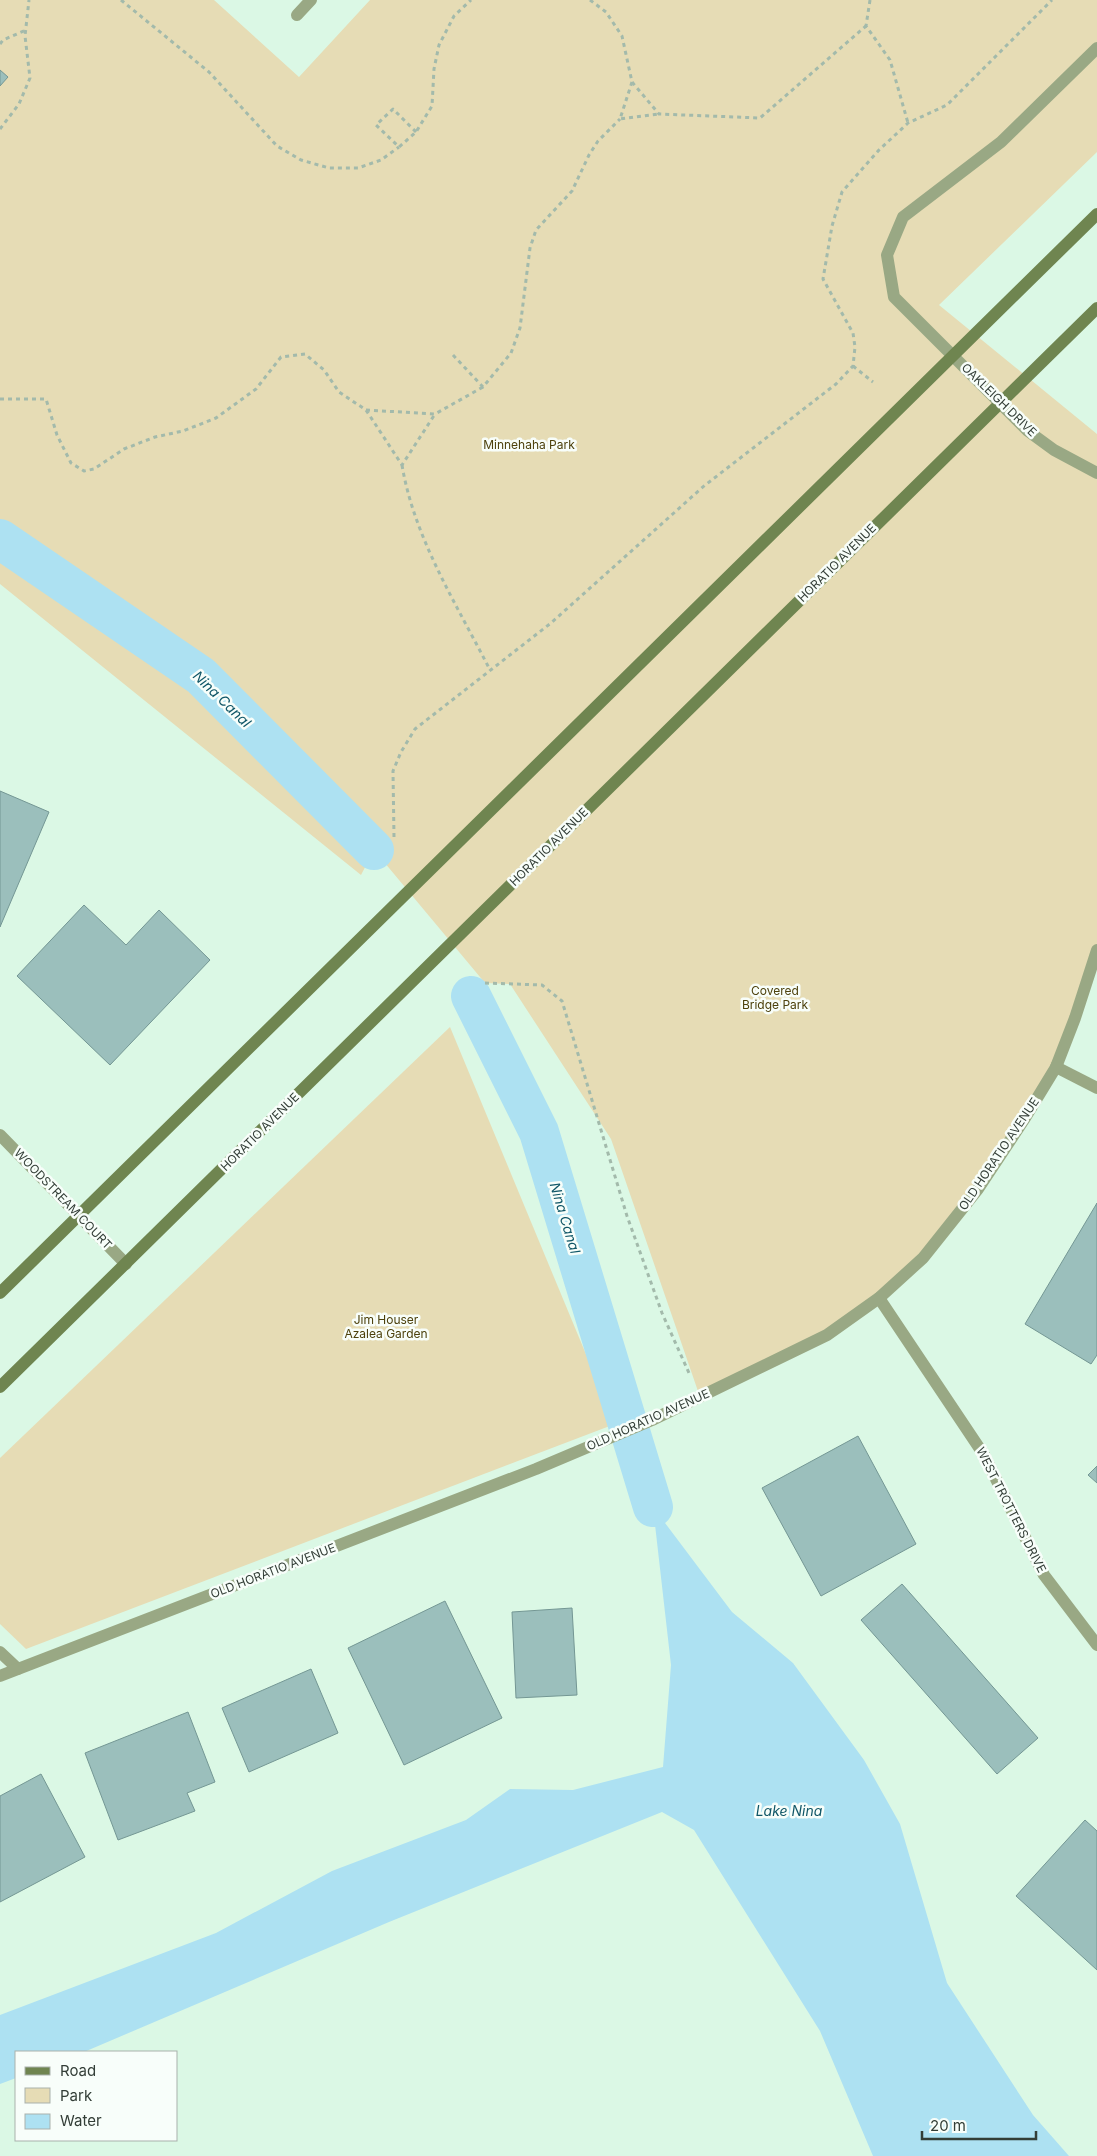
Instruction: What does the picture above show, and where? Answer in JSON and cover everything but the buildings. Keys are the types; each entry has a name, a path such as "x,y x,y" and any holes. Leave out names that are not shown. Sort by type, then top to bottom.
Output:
{"main road":[{"path":"0,1293 1097,214"},
{"name":"HORATIO AVENUE","path":"0,1387 1097,308"}],"street":[{"path":"297,14 311,0"},
{"name":"OAKLEIGH DRIVE","path":"1097,48 1001,142 904,217 887,255 894,297 1028,431 1054,450 1097,473"},
{"name":"OLD HORATIO AVENUE","path":"0,1676 536,1469 652,1420 827,1335 879,1298 923,1258 978,1189 1056,1067 1075,1018 1097,950"},
{"path":"1056,1067 1097,1088"},
{"name":"WOODSTREAM COURT","path":"0,1135 126,1264"},
{"name":"WEST TROTTERS DRIVE","path":"879,1298 984,1455 1044,1575 1097,1645"},
{"path":"0,1652 18,1669"}],"path":[{"path":"0,129 19,104 30,78 26,30 30,0"},
{"path":"121,0 209,72 277,146 301,160 329,168 358,168 380,160 400,147 416,132 432,106 434,70 439,45 454,16 471,0"},
{"path":"590,0 606,12 622,36 632,82 659,114"},
{"path":"620,119 659,114 760,118 866,26 870,0"},
{"path":"394,837 393,771 401,752 415,729 550,623 704,486 836,384 853,366 855,347 852,333 823,279 832,226 842,192 879,150 908,123 947,105 1052,0"},
{"path":"866,26 890,60 908,123"},
{"path":"0,44 3,40 26,30"},
{"path":"402,465 435,414 483,386 512,353 520,328 530,248 536,230 572,191 589,155 598,141 620,119 632,82"},
{"path":"400,147 376,124 393,109 416,132"},
{"path":"0,399 46,399 57,435 71,463 84,471 94,469 124,449 155,437 183,431 216,418 256,389 281,357 306,354 324,370 339,392 366,410 402,465 407,493 430,551 490,670"},
{"path":"453,355 483,386"},
{"path":"853,366 873,382"},
{"path":"366,410 435,414"},
{"path":"485,983 542,984 562,1001 627,1216 662,1313 700,1397"}],"green space":[{"name":"Minnehaha Park","path":"0,0 214,0 299,77 370,0 1097,0 1097,152 939,305 1097,434 1097,950 1056,1067 923,1258 827,1335 700,1397 611,1139 510,984 485,983 374,850 361,875 0,584"},
{"name":"Jim Houser Azalea Garden","path":"450,1027 615,1424 26,1649 0,1624 0,1458"}],"water":[{"name":"Lake Nina","path":"653,1507 732,1612 793,1663 864,1760 900,1824 947,1983 1033,2115 1069,2156 873,2156 820,2031 694,1830 662,1812 389,1922 86,2051 15,2051 15,2078 0,2084 0,2015 216,1933 332,1871 466,1820 510,1789 573,1790 663,1767 671,1665"}],"waterway":[{"name":"Nina Canal","path":"0,539 201,676 374,850"},
{"name":"Nina Canal","path":"471,996 539,1132 653,1507"}],"park label":[{"name":"Covered Bridge Park","path":"775,998"}]}
